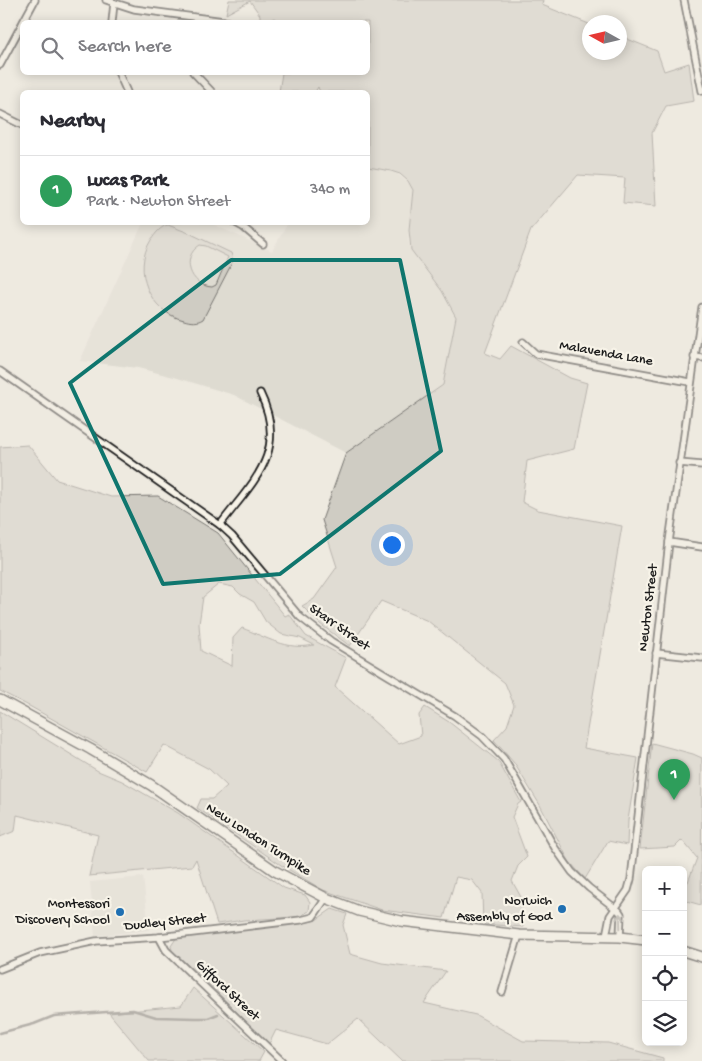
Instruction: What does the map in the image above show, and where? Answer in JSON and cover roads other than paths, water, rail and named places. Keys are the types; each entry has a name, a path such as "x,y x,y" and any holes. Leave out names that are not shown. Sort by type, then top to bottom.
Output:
{"main road":[{"name":"New London Turnpike","path":"0,700 151,785 275,871 326,898 359,911 401,921 519,935 606,936 642,940"},
{"path":"687,952 702,957"}],"street":[{"path":"25,20 35,0"},
{"path":"106,0 134,9 214,20"},
{"path":"684,0 702,92"},
{"path":"112,20 114,3"},
{"path":"0,65 20,28"},
{"path":"119,75 126,90"},
{"path":"196,75 210,90"},
{"path":"0,114 20,123"},
{"path":"239,225 262,244"},
{"name":"Newton Street","path":"615,907 628,890 631,879 669,542 702,307"},
{"name":"Malavenda Lane","path":"522,342 536,354 690,382"},
{"path":"694,358 702,358"},
{"name":"Starr Street","path":"0,371 220,525 232,536 300,617 331,641 455,716 482,736 504,759 555,848 569,868 589,888 615,907"},
{"path":"220,525 261,470 269,452 270,421 260,393"},
{"path":"679,463 702,466"},
{"path":"669,542 702,546"},
{"path":"656,653 702,658"},
{"name":"Dudley Street","path":"0,969 40,953 96,942 159,937 301,920 313,916 326,898"},
{"path":"606,936 609,920 615,907 621,914 620,937"},
{"path":"502,992 519,935"},
{"name":"Gifford Street","path":"159,937 166,950 282,1061"}],"waterway":[{"path":"0,1033 34,1024 54,1016 133,1010 156,1017 208,1018 218,1014"}],"place":[{"name":"Lucas Park","path":"674,800"},
{"name":"Norwich Assembly of God","path":"562,909"},
{"name":"Montessori Discovery School","path":"120,912"}]}
